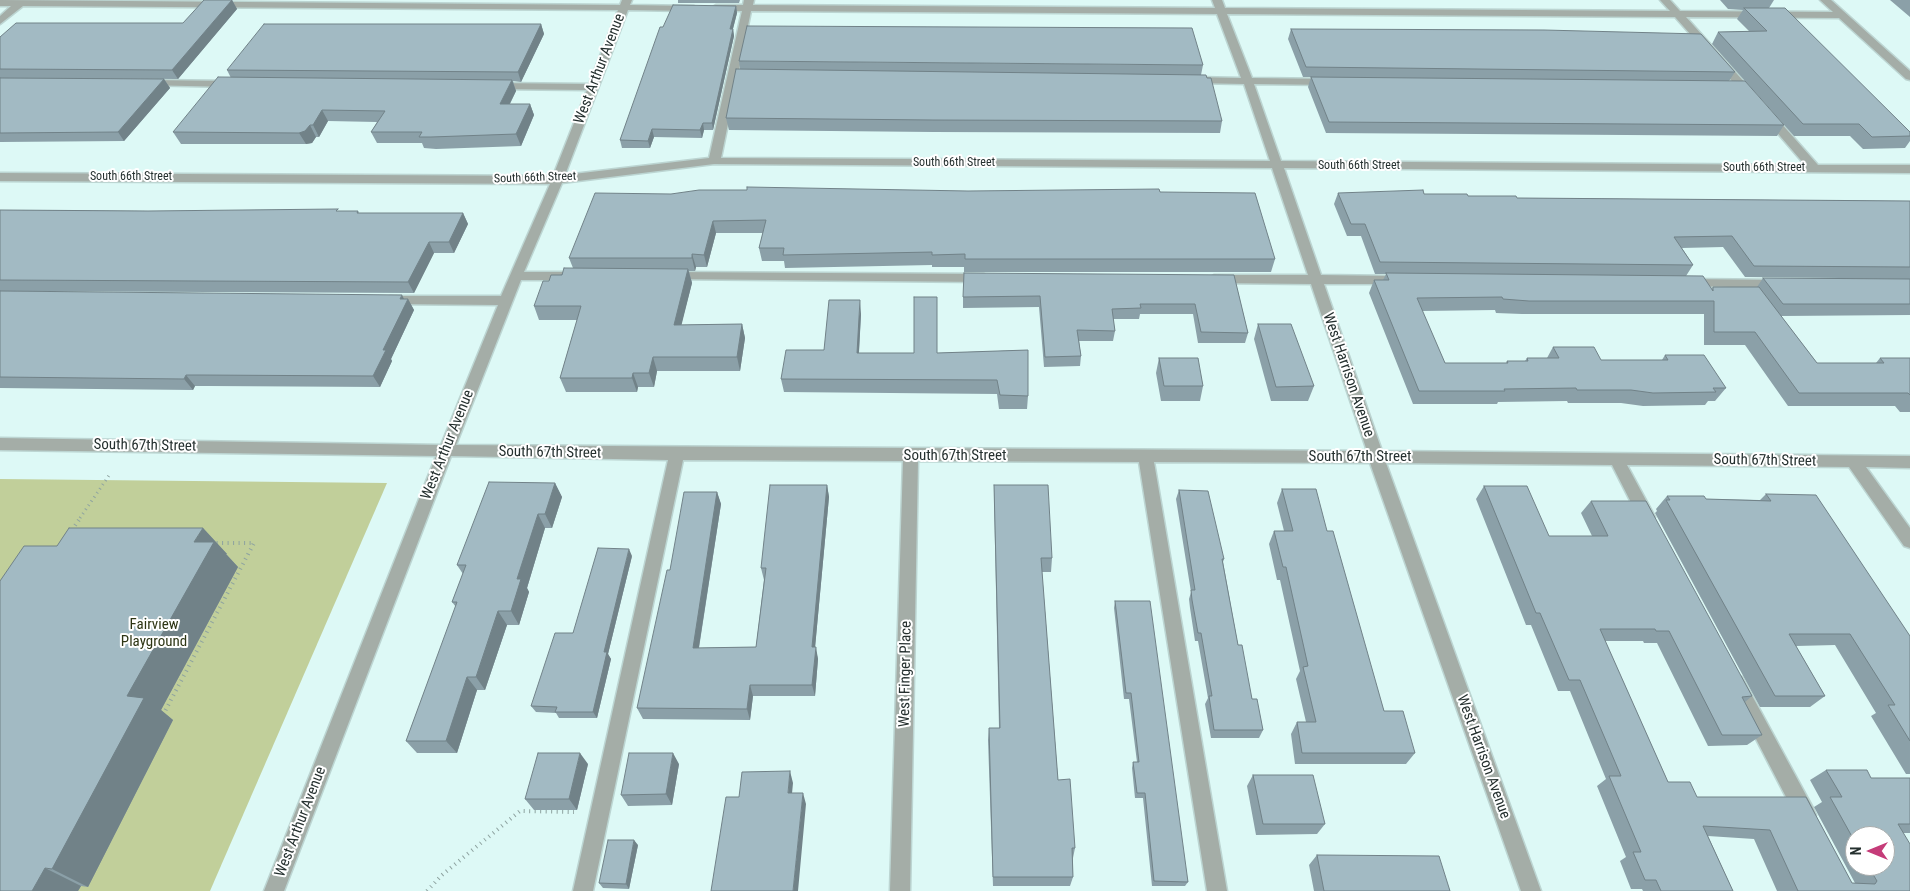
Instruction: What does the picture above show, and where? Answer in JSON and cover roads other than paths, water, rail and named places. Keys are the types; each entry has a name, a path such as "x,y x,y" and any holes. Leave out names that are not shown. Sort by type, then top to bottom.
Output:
{"street":[{"path":"1664,0 1744,87 1814,168"},
{"path":"1825,0 1910,77"},
{"path":"0,21 22,2"},
{"path":"0,3 625,4 704,8 748,4 1219,6 1841,15"},
{"name":"West Arthur Avenue","path":"274,891 446,451 625,4"},
{"path":"714,161 737,76 748,4"},
{"name":"West Harrison Avenue","path":"1219,6 1248,81 1376,457 1531,891"},
{"path":"1180,80 1339,82"},
{"path":"140,83 240,84"},
{"path":"480,86 593,87"},
{"path":"1724,87 1744,87"},
{"name":"South 66th Street","path":"0,177 556,180 714,161 1910,169"},
{"path":"516,276 583,276"},
{"path":"663,276 992,278"},
{"path":"1202,279 1403,280"},
{"path":"1672,283 1791,284"},
{"path":"378,300 506,301"},
{"name":"South 67th Street","path":"0,444 677,454 1376,457 1910,462"},
{"path":"584,891 677,454"},
{"name":"West Finger Place","path":"900,891 911,456"},
{"path":"1146,457 1217,891"},
{"path":"1616,459 1656,535"},
{"path":"1854,462 1910,541"},
{"path":"1726,665 1814,830"}],"park label":[{"name":"Fairview Playground","path":"154,634"}]}
